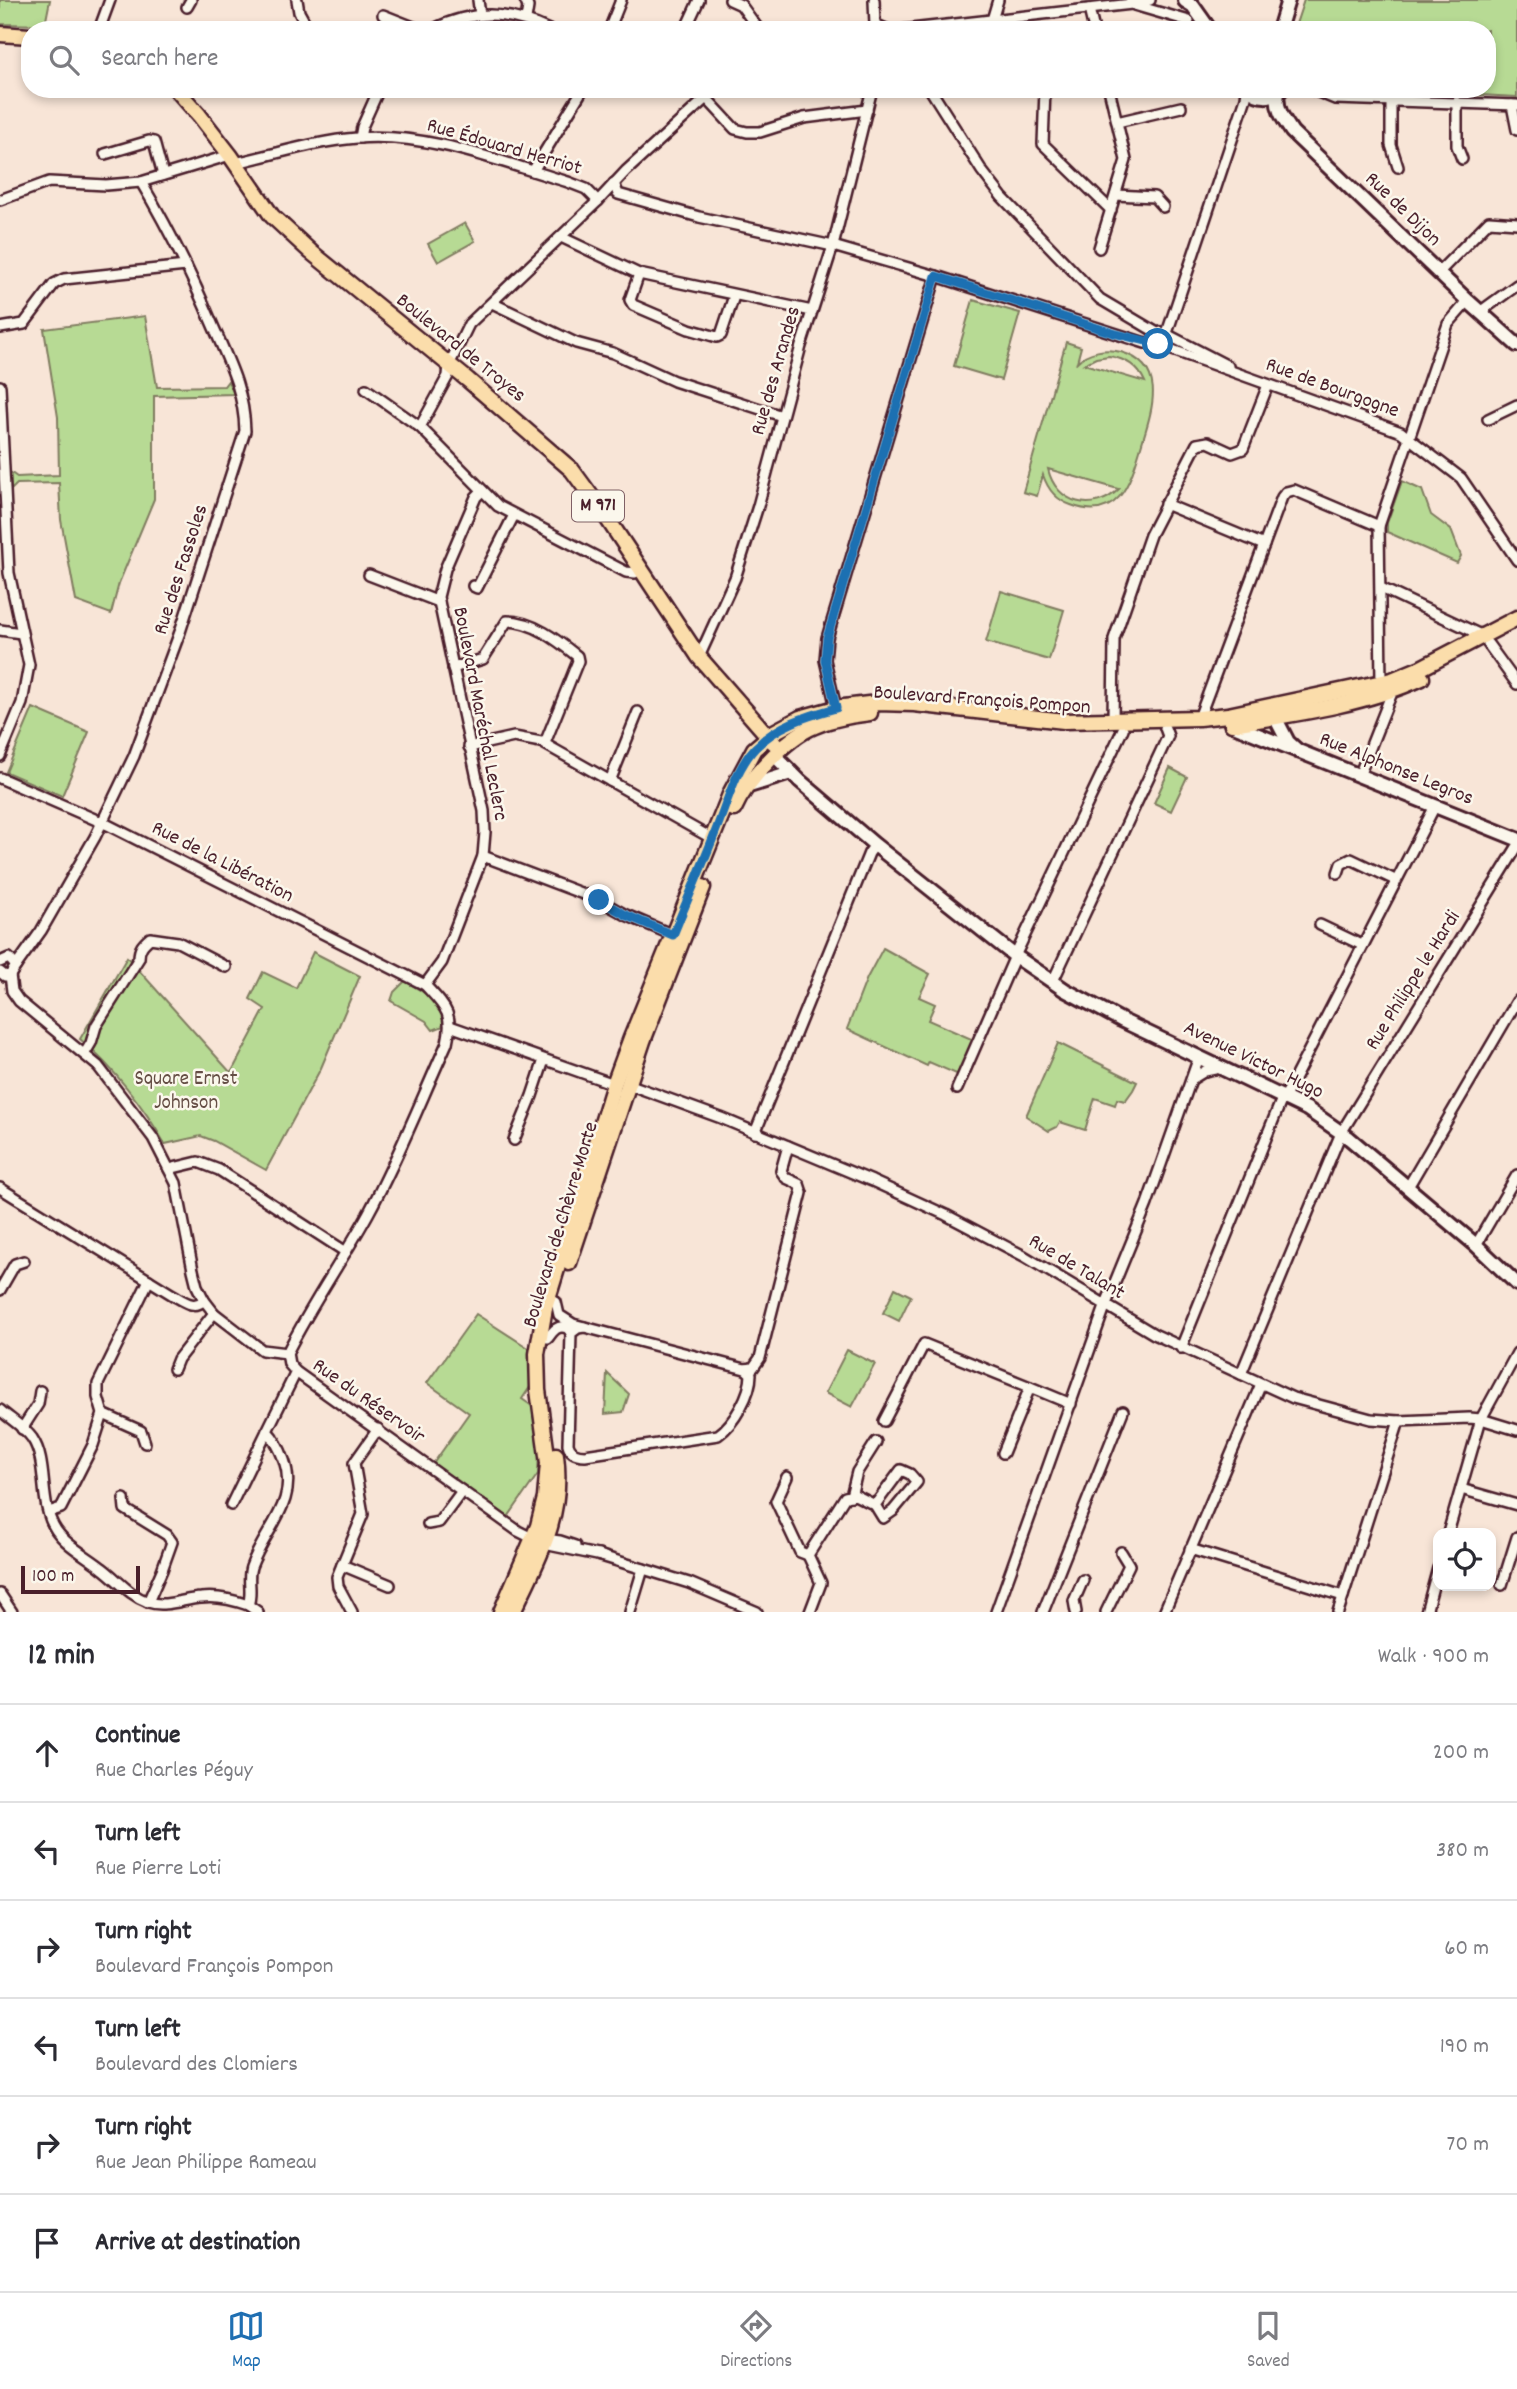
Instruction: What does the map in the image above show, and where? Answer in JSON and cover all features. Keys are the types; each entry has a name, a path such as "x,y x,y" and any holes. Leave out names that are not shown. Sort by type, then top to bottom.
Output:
{"main road":[{"path":"1185,0 1198,21"},
{"path":"1185,0 1194,6 1204,21"},
{"path":"1282,21 1288,0"},
{"path":"0,34 21,35"},
{"name":"Boulevard de Troyes","path":"184,98 200,115 272,215 385,314 572,470 699,657"},
{"name":"Rue de Dijon","path":"1277,98 1276,102 1292,132 1517,345"},
{"name":"Boulevard François Pompon","path":"1485,640 1517,618"},
{"name":"Boulevard François Pompon","path":"829,710 896,703 1037,720 1165,728 1231,724 1301,712 1387,686 1485,640 1517,629"},
{"name":"Avenue Victor Hugo","path":"699,657 791,773 875,845 1015,956 1065,990 1121,1020 1283,1096 1341,1133 1476,1245 1517,1284"},
{"name":"Boulevard François Pompon","path":"771,746 822,722 875,713 914,713 1051,730 1253,711 1349,690 1387,686"},
{"path":"1253,711 1275,717 1289,708 1323,701 1349,690"},
{"path":"621,1084 648,1028 742,792 771,746 785,733 829,710"},
{"name":"Rue Alphonse Legros","path":"1282,741 1289,723 1301,712"},
{"name":"Rue Alphonse Legros","path":"1275,717 1282,741"},
{"name":"Rue Alphonse Legros","path":"1231,724 1282,741 1301,753 1516,838"},
{"path":"621,1084 673,935 739,774 749,755 771,746"},
{"name":"Avenue Victor Hugo","path":"771,746 820,797"},
{"path":"742,792 791,773"},
{"name":"Boulevard de Chèvre Morte","path":"500,1612 554,1518 558,1482 546,1387 548,1338 556,1302 621,1084"},
{"name":"Boulevard de Chèvre Morte","path":"513,1612 542,1540 548,1474 537,1376 538,1339 548,1298 621,1084"}],"street":[{"path":"102,21 110,0"},
{"path":"296,0 304,21"},
{"path":"478,0 480,15"},
{"path":"525,0 530,21"},
{"path":"613,21 621,0"},
{"path":"689,21 699,0"},
{"path":"730,0 741,5 753,21"},
{"path":"992,20 998,0"},
{"path":"983,21 1150,0"},
{"path":"872,3 872,21"},
{"path":"1132,4 1189,21"},
{"path":"1089,9 1092,21"},
{"path":"383,15 398,21"},
{"path":"452,21 480,15 506,15 523,21"},
{"path":"360,138 375,98"},
{"path":"533,171 578,98"},
{"name":"Rue Édouard Herriot","path":"0,200 49,181 106,185 141,182 232,159 360,138 388,137 443,145 533,171 578,185 598,201 704,98"},
{"path":"706,98 735,129 747,132 760,132 804,118 867,110"},
{"name":"Rue des Arandes","path":"699,657 735,578 758,506 812,311 833,246 870,98"},
{"name":"Rue de Bourgogne","path":"936,98 982,172 1002,197 1100,299 1163,338 1245,376 1401,432 1461,478 1517,560"},
{"path":"1045,98 1043,145 1111,211"},
{"path":"1099,248 1126,160 1111,98"},
{"path":"614,183 618,194 688,214 833,246 1145,343 1163,338 1246,98"},
{"path":"1333,98 1515,105 1517,130"},
{"path":"1391,99 1391,145 1398,167"},
{"path":"1457,102 1457,146 1462,159"},
{"path":"1117,122 1181,107"},
{"path":"105,154 149,141 154,142 163,175"},
{"name":"Rue des Fassoles","path":"3,973 9,961 21,957 29,950 102,823 134,756 180,632 245,431 240,388 166,223 141,182"},
{"path":"1116,195 1154,197 1163,207"},
{"path":"420,427 448,376 449,365 469,324 598,201"},
{"path":"1438,273 1489,221 1517,223"},
{"path":"561,237 639,274 812,311"},
{"path":"0,328 24,324 54,284 64,279 186,266"},
{"path":"639,274 630,300 633,306 689,329 717,337 721,335 734,296"},
{"path":"829,710 825,660 827,638 936,276"},
{"path":"1480,312 1517,285"},
{"path":"1359,776 1387,686 1380,526 1448,324 1468,301"},
{"path":"492,303 576,344 614,353 674,381 782,416"},
{"path":"957,1089 1118,725 1114,639 1150,535 1197,444 1208,442 1231,453 1243,449 1268,385"},
{"path":"0,386 2,475 9,573 29,665 22,703 0,756"},
{"path":"366,389 420,427 498,506 626,572 635,573 640,569"},
{"path":"1488,419 1517,405"},
{"name":"Boulevard Maréchal Leclerc","path":"425,985 442,962 483,856 485,821 438,589 476,497 482,491"},
{"path":"1199,718 1286,492 1294,491 1380,526"},
{"path":"1166,504 1264,545"},
{"path":"473,586 477,588 514,515"},
{"path":"369,575 439,602"},
{"path":"1381,588 1485,640 1517,684"},
{"path":"453,668 483,659 510,620 543,631 577,656 578,661 545,743"},
{"path":"0,629 21,633"},
{"path":"610,781 638,712"},
{"path":"1053,981 1168,736 1165,728"},
{"path":"469,747 514,737 545,743 713,839"},
{"name":"Rue de la Libération","path":"0,778 102,823 425,985"},
{"path":"1181,1348 1283,1096 1287,1093 1435,806"},
{"name":"Rue Philippe le Hardi","path":"1241,1374 1341,1133 1516,838"},
{"path":"755,1133 869,853 875,845"},
{"path":"483,856 599,900 673,935"},
{"path":"1338,873 1341,864 1351,859 1395,880"},
{"path":"1321,925 1362,945"},
{"path":"85,1053 96,1027 139,958 139,950 150,938 178,942 226,967"},
{"path":"0,950 9,961"},
{"name":"Rue du Réservoir","path":"3,973 19,1001 98,1066 153,1138 178,1192 197,1286 214,1313 262,1350 287,1353 289,1364 296,1373 518,1531 542,1540"},
{"path":"287,1353 307,1314 346,1252 384,1179 447,1043 450,1027 447,1010 425,985"},
{"path":"1408,1187 1517,1002"},
{"path":"450,1027 621,1084"},
{"path":"996,1612 1106,1304 1147,1204 1199,1057"},
{"path":"514,1140 544,1060"},
{"path":"1190,1080 1205,1071 1222,1068"},
{"name":"Rue de Talant","path":"621,1084 755,1133 872,1181 961,1223 1106,1304 1142,1328 1293,1398 1371,1419 1399,1422 1481,1419 1517,1430"},
{"path":"556,1302 557,1312 564,1319 586,1328 746,1369 753,1368 760,1358 802,1191 799,1184 782,1174 788,1146"},
{"path":"169,1169 198,1162 219,1170 346,1252"},
{"path":"1476,1245 1517,1175"},
{"path":"0,1188 192,1305 200,1304 204,1300"},
{"path":"0,1290 15,1264 24,1261"},
{"path":"49,1512 61,1507 93,1445 103,1414 97,1397 98,1384 149,1280"},
{"path":"174,1369 178,1359 214,1313"},
{"path":"548,1338 559,1327 566,1327 571,1333 568,1444 572,1452 580,1455 718,1436 729,1426 749,1388 751,1374 746,1369"},
{"path":"571,1333 578,1328 586,1328"},
{"path":"884,1421 924,1344 1072,1404"},
{"path":"1449,1528 1481,1419 1517,1353"},
{"path":"231,1505 296,1373"},
{"path":"1167,1611 1261,1384"},
{"path":"1003,1452 1030,1387"},
{"path":"22,1429 38,1404 40,1391"},
{"path":"0,1410 36,1444 49,1512 55,1528 63,1539 114,1580 148,1602 164,1604 210,1598 231,1600 248,1605 258,1612"},
{"path":"1043,1612 1123,1411"},
{"path":"103,1414 141,1432 145,1443"},
{"path":"1338,1612 1399,1422"},
{"path":"352,1612 338,1586 337,1577 363,1514 354,1463 378,1429"},
{"path":"248,1605 251,1567 286,1501 288,1491 286,1466 278,1444 267,1431"},
{"path":"851,1496 857,1472 876,1442"},
{"path":"808,1555 845,1497 855,1495 875,1505 883,1518 893,1511 917,1482 914,1477 901,1470 875,1505"},
{"path":"787,1477 775,1502 800,1552 808,1555 821,1583 810,1612"},
{"path":"1461,1489 1517,1505"},
{"path":"428,1524 439,1522 462,1491"},
{"path":"124,1499 125,1509 166,1535 172,1542 148,1602"},
{"path":"1502,1585 1517,1537"},
{"path":"542,1540 689,1583 757,1612"},
{"path":"1191,1549 1343,1596"},
{"path":"1106,1612 1129,1565 1121,1552"},
{"path":"342,1565 390,1585"},
{"path":"630,1612 643,1569"},
{"path":"1076,1612 1074,1601 1083,1580"},
{"path":"1426,1612 1433,1586"},
{"path":"0,1594 12,1612"}],"green space":[{"path":"0,0 50,0 46,21 0,24"},
{"path":"1304,0 1517,0 1517,97 1496,96 1496,21 1297,21"},
{"path":"465,223 475,241 438,262 428,244"},
{"path":"973,300 1020,313 1001,380 954,366"},
{"path":"145,316 157,387 224,386 228,381 234,394 154,396 154,499 119,583 111,614 76,601 61,520 59,483 17,484 11,490 10,472 17,477 59,475 58,417 44,329"},
{"path":"1066,342 1081,347 1077,362 1086,355 1109,350 1121,352 1146,367 1153,390 1152,403 1133,471 1121,495 1102,508 1088,509 1071,505 1050,490 1043,475 1037,496 1023,492","holes":["1109,356 1131,364 1145,382 1084,364","1048,469 1118,489 1119,489 1098,501 1077,502 1059,490"]},
{"path":"1402,481 1422,490 1431,515 1451,530 1461,556 1457,563 1387,532 1387,523"},
{"path":"1001,591 1064,610 1049,660 986,642"},
{"path":"33,708 89,732 62,796 6,772"},
{"path":"1170,768 1187,777 1171,811 1154,803"},
{"path":"883,948 930,974 919,997 935,1004 928,1020 976,1041 961,1076 929,1062 927,1066 847,1029 867,978"},
{"name":"Square Ernst Johnson","path":"313,952 360,976 321,1068 266,1170 201,1136 165,1144 127,1088 80,1039 127,957 231,1073 265,1009 250,999 263,972 296,988"},
{"path":"405,981 437,1004 443,1018 443,1026 433,1030 426,1021 391,1001 394,992"},
{"path":"1058,1043 1137,1082 1125,1101 1117,1099 1115,1105 1095,1098 1085,1130 1060,1122 1049,1131 1026,1116"},
{"path":"895,1288 911,1296 899,1321 883,1313"},
{"path":"476,1314 530,1349 530,1387 522,1399 532,1406 539,1452 538,1474 508,1517 433,1464 469,1413 427,1383"},
{"path":"847,1350 875,1364 852,1407 825,1393"},
{"path":"607,1373 629,1394 623,1412 605,1414"}],"route":[{"path":"599,900 673,935 731,792 749,755 761,742 782,727 800,718 836,708 825,660 827,638 936,276 1145,343 1158,344"}]}
